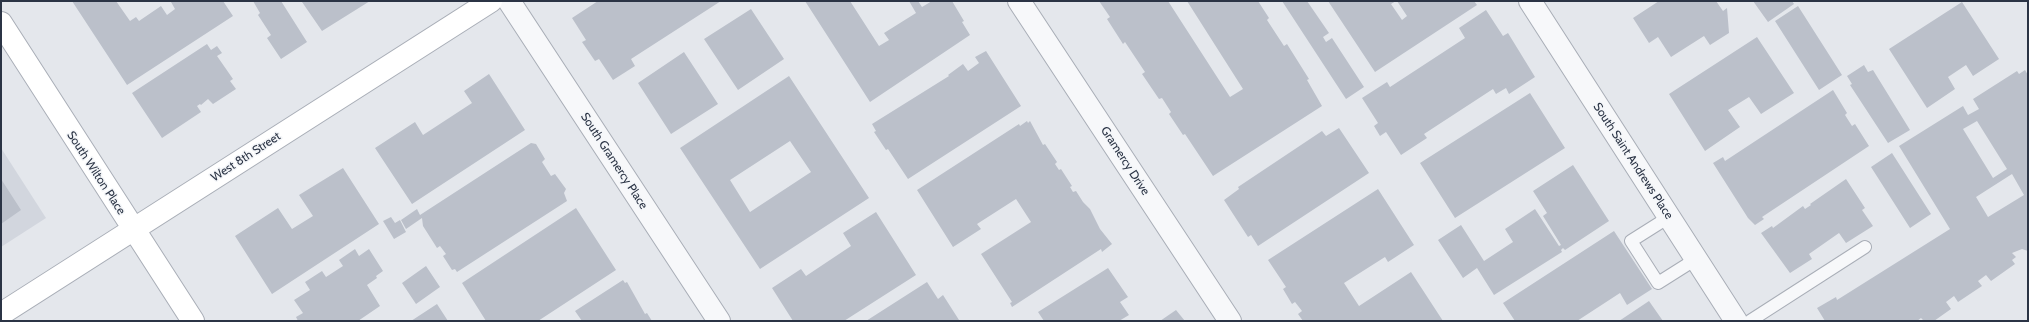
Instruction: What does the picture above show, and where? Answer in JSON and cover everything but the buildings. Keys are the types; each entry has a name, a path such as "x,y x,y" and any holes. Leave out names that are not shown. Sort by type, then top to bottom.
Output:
{"main road":[{"name":"West 8th Street","path":"1,314 491,1"},
{"name":"South Wilton Place","path":"1,23 193,321"}],"street":[{"name":"South Gramercy Place","path":"509,1 719,321"},
{"name":"Gramercy Drive","path":"1019,1 1230,321"},
{"name":"South Saint Andrews Place","path":"1530,1 1736,321"}],"lane":[{"path":"1669,217 1631,241 1650,271 1658,283 1696,259"},
{"path":"1750,321 1865,247"}],"shaded area":[{"path":"1,148 46,218 1,247"}]}
